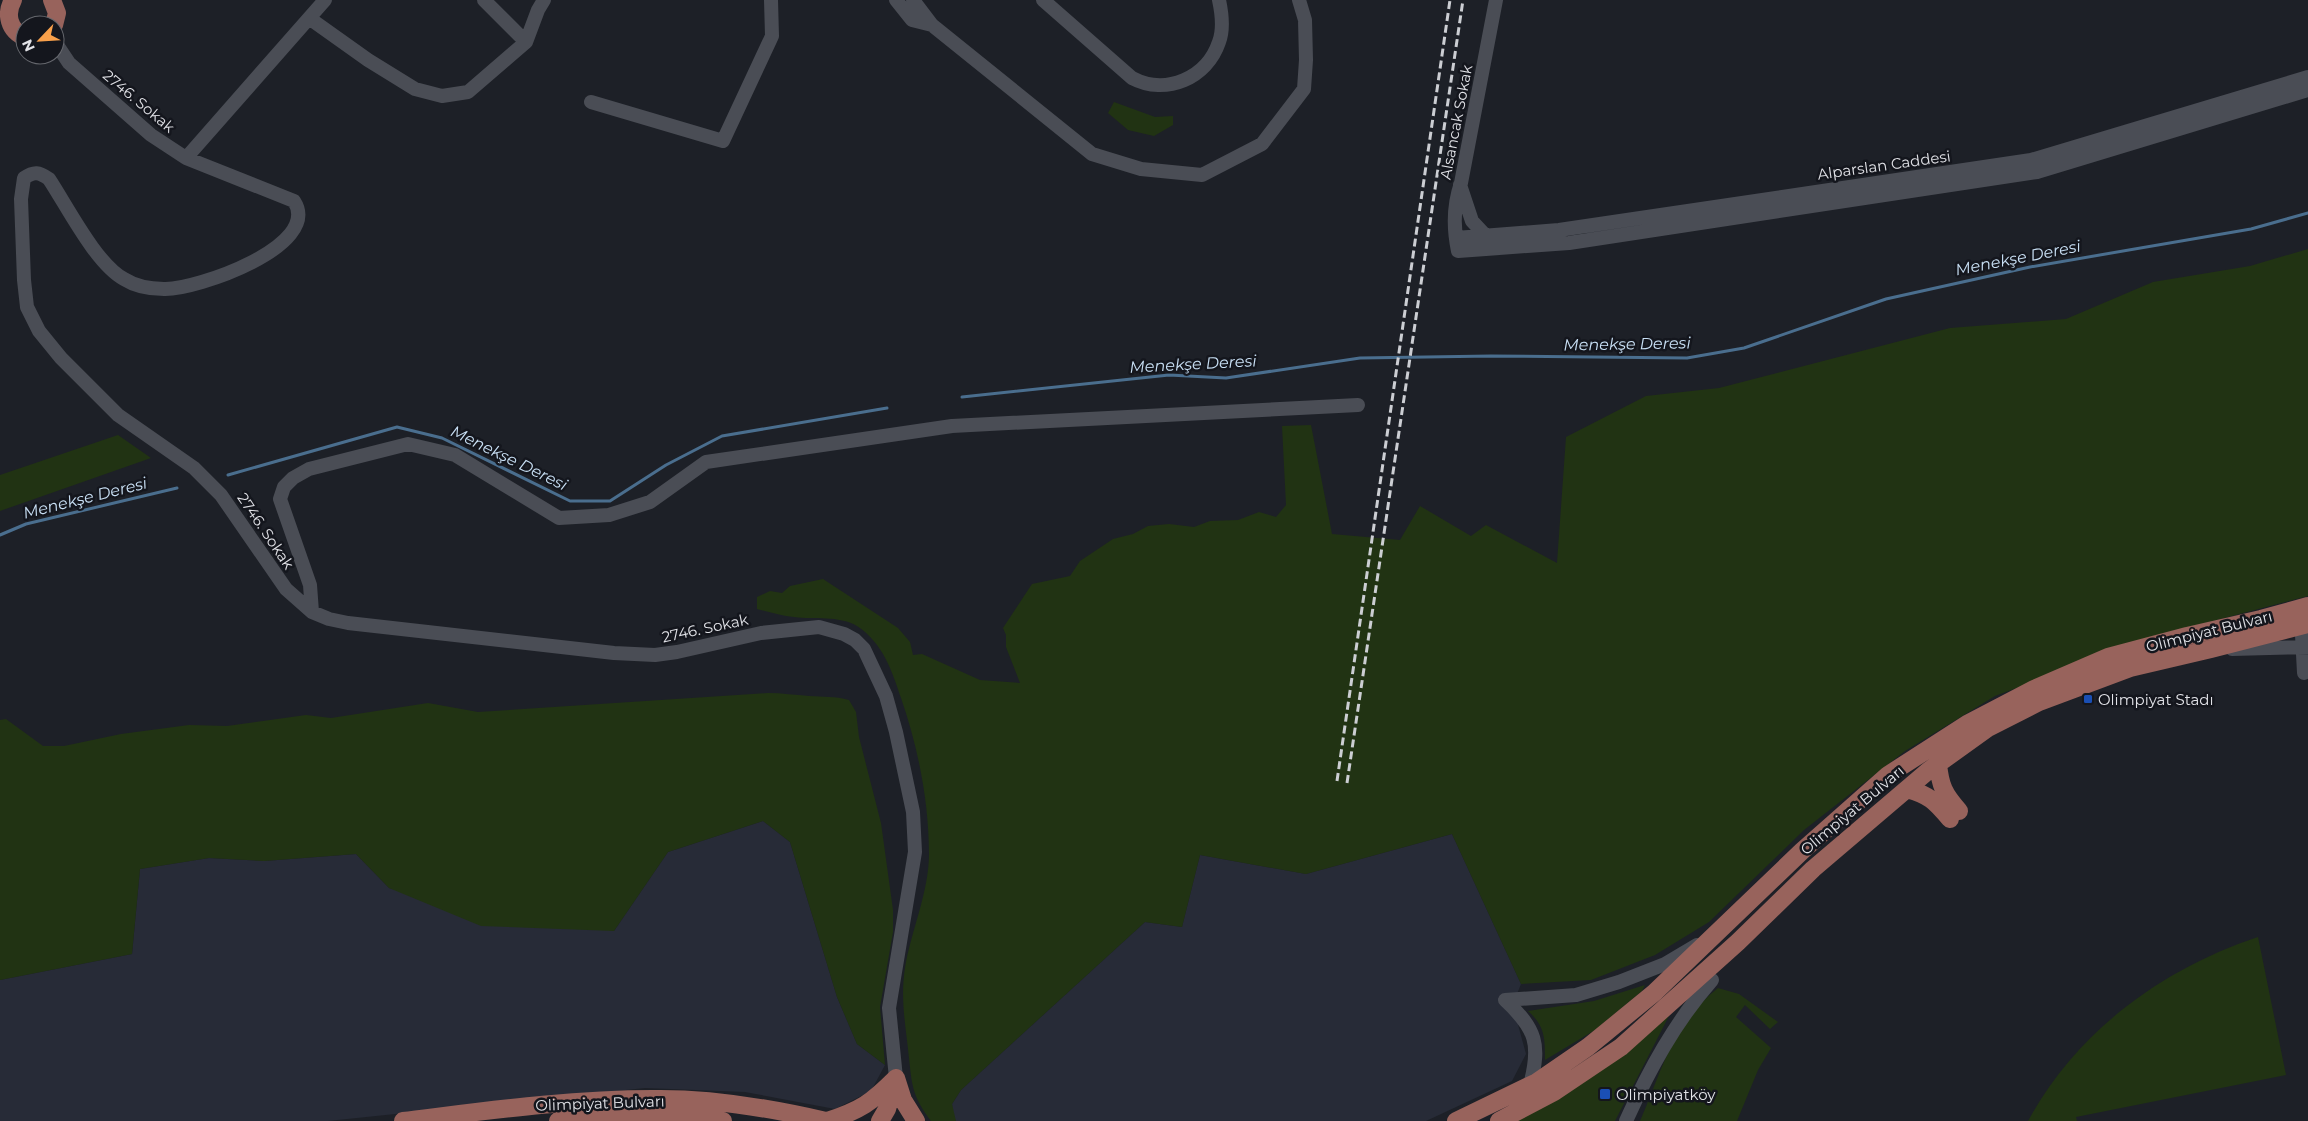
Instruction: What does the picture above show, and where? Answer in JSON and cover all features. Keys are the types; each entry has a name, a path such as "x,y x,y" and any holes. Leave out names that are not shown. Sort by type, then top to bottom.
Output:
{"main road":[{"path":"0,1 4,0"},
{"path":"13,0 8,14 14,32"},
{"path":"54,13 69,0"},
{"name":"Olimpiyat Bulvarı","path":"1499,1121 1554,1092 1621,1047 1738,942 1813,869 1906,788 1988,728 2039,702 2130,668 2211,649 2304,616"},
{"name":"Olimpiyat Bulvarı","path":"1456,1121 1530,1085 1588,1047 1654,993 1723,929 1802,851 1888,775 1967,724 2034,689 2108,656 2304,616"},
{"path":"1906,788 1925,794 1954,815 1940,783 1938,763"},
{"path":"827,1121 855,1112 874,1100 896,1078"},
{"path":"880,1121 887,1109 896,1078"},
{"path":"895,1121 893,1111 896,1078"},
{"path":"896,1078 903,1100 916,1121"},
{"name":"Olimpiyat Bulvarı","path":"403,1121 525,1106 654,1098 737,1104 827,1121"},
{"name":"Olimpiyat Bulvarı","path":"558,1121 669,1114 723,1121"}],"street":[{"path":"186,158 325,0"},
{"path":"484,0 526,42"},
{"path":"309,18 415,89 442,96 468,92 526,42 538,10 544,0"},
{"path":"591,102 630,116 723,141 772,36 771,0"},
{"path":"896,0 912,20 932,25"},
{"path":"913,0 932,25 1092,154 1141,169 1202,175 1262,144 1304,89 1306,60 1305,20 1299,0"},
{"path":"1043,0 1132,78 1144,85 1155,87 1168,86 1184,80 1199,71 1211,59 1220,41 1222,25 1219,0"},
{"name":"Alsancak Sokak","path":"1457,245 1454,226 1455,201 1460,185 1496,0"},
{"path":"65,57 69,63"},
{"path":"65,60 69,63"},
{"name":"2746. Sokak","path":"69,63 151,135 186,158 294,201 298,208 297,226 288,237 272,250 219,278 188,287 172,288 143,287 123,279 108,267 49,180 40,173 32,172 24,178 21,199 27,307 40,331 61,358 118,415 194,468 221,495 286,589 312,612 329,619 348,623 632,654 677,652 761,634 813,628 830,629 855,640 868,656 886,696 913,812 915,852 889,1008 896,1078"},
{"name":"Alparslan Caddesi","path":"1457,245 1569,243 2037,172 2308,77"},
{"name":"Alparslan Caddesi","path":"1457,245 1486,236 1559,230 2031,160 2308,90"},
{"path":"1460,185 1472,221 1486,236"},
{"path":"312,612 310,585 280,499 284,487 293,478 309,469 408,444 455,455 559,518 609,515 650,502 706,462 916,431 952,426 1358,405"},
{"path":"2304,616 2306,647 2304,673"},
{"path":"2211,649 2306,647"},
{"path":"1530,1085 1537,1060 1530,1027 1505,1000 1576,995 1619,982 1665,964 1723,929"},
{"path":"1626,1121 1662,1049 1691,1003 1712,980"}],"shaded area":[{"path":"763,821 790,842 837,997 857,1044 885,1065 871,1091 835,1109 745,1092 645,1088 328,1121 0,1121 0,980 132,954 140,869 209,858 264,861 356,854 389,888 614,931 668,852"},
{"path":"1452,834 1521,984 1515,999 1517,1021 1526,1054 1512,1081 1426,1121 956,1121 953,1116 952,1104 961,1090 1145,922 1182,927 1200,855 1306,874"}],"green space":[{"path":"1114,102 1155,117 1173,116 1173,125 1154,136 1128,130 1108,113"},
{"path":"2308,249 2308,596 2156,636 1995,696 1905,751 1804,830 1709,922 1655,955 1591,980 1521,984 1452,834 1306,874 1200,855 1182,927 1145,922 961,1090 952,1104 956,1121 931,1121 925,1113 917,1098 913,1084 903,1002 905,968 926,883 929,854 925,795 907,717 885,658 874,641 866,633 857,626 842,620 802,618 757,609 757,597 770,591 782,593 790,586 823,579 898,628 910,642 913,655 922,654 980,680 1020,683 1006,647 1006,635 1003,628 1032,584 1070,576 1080,561 1113,539 1133,534 1148,526 1169,524 1194,527 1210,521 1238,520 1259,512 1276,517 1286,505 1282,426 1311,425 1332,534 1400,540 1420,506 1471,536 1486,525 1557,563 1566,437 1646,396 1719,388 1950,328 2066,319 2153,282 2250,266"},
{"path":"118,435 151,458 0,511 0,475"},
{"path":"768,693 834,697 849,700 856,712 859,737 881,823 893,910 893,932 880,1007 885,1065 857,1044 837,997 790,842 763,821 668,852 614,931 481,926 389,888 356,854 264,861 209,858 140,869 132,954 0,980 0,720 6,719 43,746 64,746 121,734 189,725 227,726 306,715 331,718 428,703 478,712"},
{"path":"2258,937 2286,1075 2076,1117 2077,1121 2028,1121 2048,1089 2071,1059 2125,1007 2188,967 2223,950"},
{"path":"1645,985 1642,991 1595,1030 1545,1060 1545,1045 1541,1027 1528,1011 1594,1001"},
{"path":"1718,988 1739,994 1778,1022 1770,1029 1745,1005 1736,1017 1771,1048 1758,1070 1737,1121 1640,1121 1662,1066 1679,1033 1689,1017 1702,1002"},
{"path":"1672,1010 1615,1121 1514,1121"}],"waterway":[{"name":"Menekşe Deresi","path":"962,397 1169,375 1226,378 1360,358 1491,356 1687,358 1744,348 1886,299 2030,267 2251,229 2308,213"},
{"name":"Menekşe Deresi","path":"228,475 397,427 442,438 570,501 610,501 666,465 722,436 887,408"},
{"name":"Menekşe Deresi","path":"0,535 26,524 177,488"}],"railway":[{"path":"1337,781 1450,0"},
{"path":"1347,783 1463,0"}],"place":[{"name":"Olimpiyat Stadı","path":"2088,699"},
{"name":"Olimpiyatköy","path":"1605,1094"}]}
